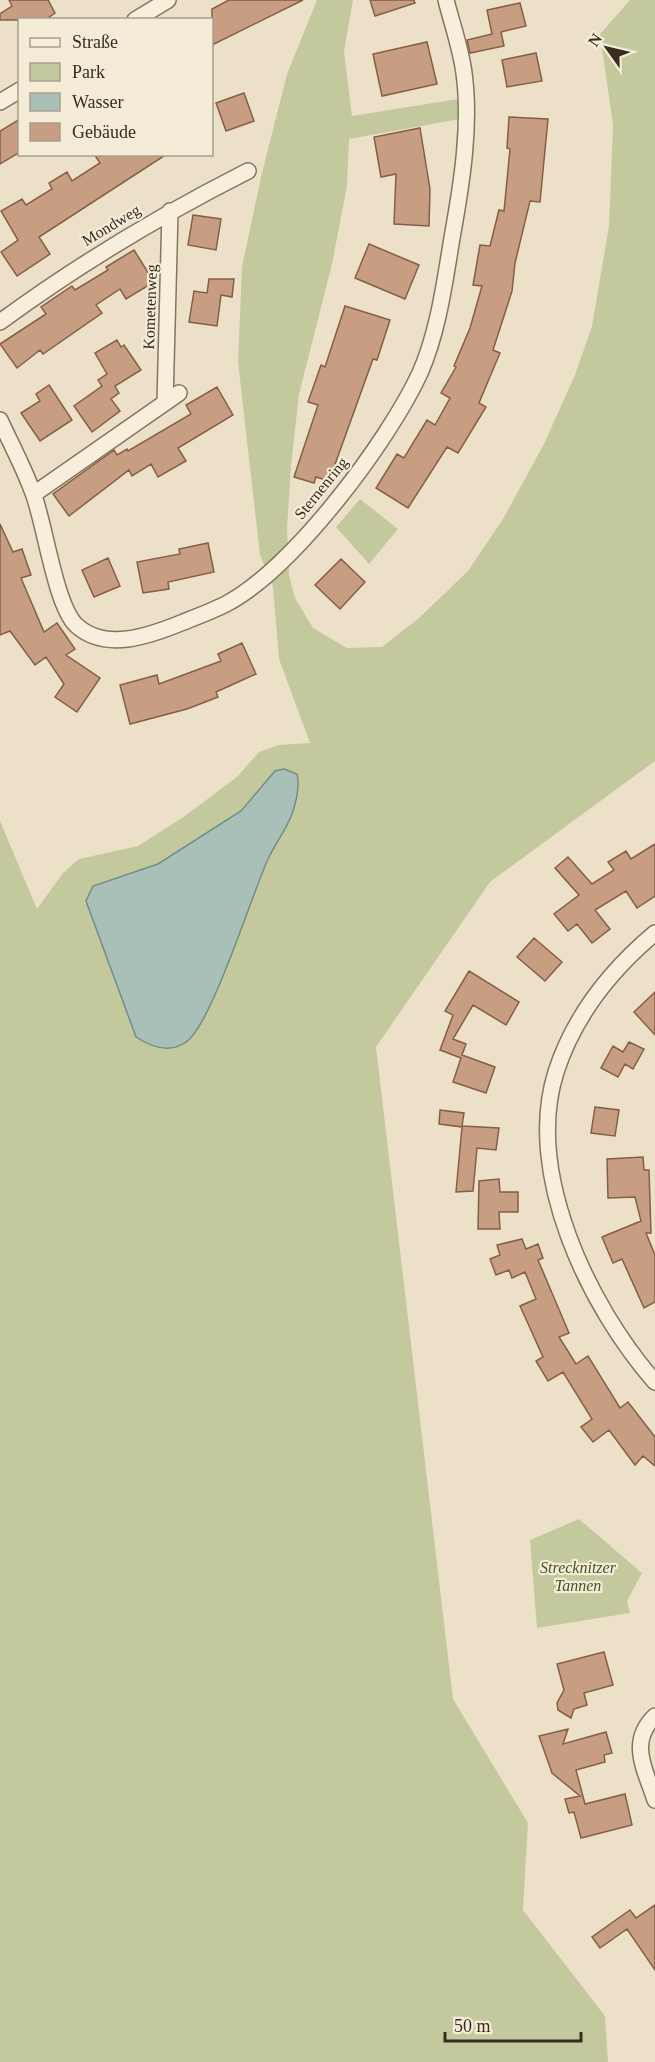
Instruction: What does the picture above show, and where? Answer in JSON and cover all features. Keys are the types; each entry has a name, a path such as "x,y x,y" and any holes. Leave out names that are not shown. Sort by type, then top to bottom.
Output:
{"street":[{"path":"138,18 168,0"},
{"name":"Sternenring","path":"0,420 34,494 64,604 74,623 93,637 129,640 177,625 228,603 282,562 326,513 382,439 420,372 438,314 460,195 465,112 464,72 446,0"},
{"path":"0,102 18,91"},
{"name":"Mondweg","path":"0,322 85,262 170,211 248,171"},
{"name":"Kometenweg","path":"165,403 170,211"},
{"path":"34,494 179,393"},
{"path":"655,933 600,988 573,1030 556,1073 548,1113 555,1185 564,1222 578,1260 639,1364 655,1382"},
{"path":"655,1716 643,1728 639,1741 641,1757 655,1800"}],"green space":[{"path":"317,0 353,0 344,51 352,116 458,99 460,119 349,139 347,186 332,264 299,394 287,528 289,575 295,598 313,628 347,648 382,647 419,618 468,571 503,519 544,444 575,375 592,326 609,226 613,125 600,34 630,0 655,0 655,761 490,882 376,1047 453,1699 528,1823 523,1910 605,2016 608,2062 0,2062 0,821 37,909 63,873 79,859 138,846 185,816 237,777 259,752 279,745 310,743 279,659 273,587 260,555 238,362 242,267 261,177 287,74"},
{"path":"360,499 398,529 369,564 336,527"},
{"name":"Strecknitzer Tannen","path":"579,1519 642,1573 627,1601 630,1613 537,1628 530,1540"}],"water":[{"path":"284,769 297,774 298,789 293,809 287,826 268,859 207,1012 196,1031 180,1046 160,1048 148,1044 136,1037 86,901 93,886 158,864 241,811 275,771"}],"building":[{"path":"9,0 48,0 55,13 48,18 0,20 0,14 12,6"},
{"path":"229,0 303,0 213,45 212,9"},
{"path":"370,0 414,0 415,3 375,16"},
{"path":"520,3 526,26 501,32 504,46 470,53 467,40 492,34 487,10"},
{"path":"427,42 437,84 382,96 373,54"},
{"path":"536,53 542,81 507,87 502,60"},
{"path":"244,93 254,121 226,131 216,103"},
{"path":"509,117 548,119 540,202 530,201 515,263 512,291 493,350 500,353 479,403 486,407 458,453 447,447 408,508 376,488 397,454 404,458 427,420 435,425 450,398 441,393 456,367 454,366 470,328 482,286 473,285 480,245 490,246 499,210 504,211 510,149 507,148"},
{"path":"18,120 18,153 0,164 0,131"},
{"path":"420,128 430,189 429,226 394,224 396,174 381,177 374,137"},
{"path":"95,156 164,156 39,237 50,254 17,276 1,252 18,240 1,211 22,199 26,205 52,189 49,183 67,172 72,181 100,163"},
{"path":"193,215 221,219 216,250 188,245"},
{"path":"369,244 419,265 405,299 355,278"},
{"path":"134,250 154,282 126,299 120,289 96,305 102,313 43,354 40,350 17,368 0,344 46,314 41,307 72,286 75,290 108,270 106,267"},
{"path":"209,279 234,279 232,297 221,295 217,326 189,322 194,291 207,293"},
{"path":"345,306 390,320 377,360 373,359 329,481 316,477 314,483 294,477 318,405 308,402 321,365 325,367"},
{"path":"117,340 121,347 124,345 141,370 115,386 119,393 111,399 120,411 92,432 74,406 102,386 98,380 107,374 95,353"},
{"path":"49,385 72,420 40,441 21,413 40,401 36,394"},
{"path":"217,387 233,415 178,448 186,461 158,477 151,464 132,476 129,470 69,516 53,494 114,450 117,455 127,449 128,451 191,414 186,405"},
{"path":"0,524 13,552 22,549 31,575 21,578 44,632 57,623 75,649 66,655 100,678 77,712 55,697 64,684 46,657 35,665 10,631 0,635"},
{"path":"208,543 214,572 168,582 169,589 143,593 137,562 180,554 179,549"},
{"path":"108,558 120,586 94,597 82,570"},
{"path":"341,559 365,582 340,609 315,585"},
{"path":"242,643 256,674 216,692 218,697 187,709 130,724 120,685 157,675 159,684 221,661 218,654"},
{"path":"655,844 655,896 637,908 626,891 595,910 610,929 592,943 577,924 568,931 554,914 579,895 555,868 568,857 592,884 614,870 608,862 626,851 631,859"},
{"path":"534,938 562,962 545,981 517,957"},
{"path":"469,971 519,1002 506,1025 473,1005 453,1039 466,1044 462,1055 495,1067 486,1093 453,1082 461,1058 440,1050 453,1015 445,1011"},
{"path":"655,992 655,1035 634,1012"},
{"path":"629,1042 644,1049 633,1069 625,1064 618,1077 601,1068 613,1046 623,1052"},
{"path":"595,1107 619,1110 615,1136 591,1133"},
{"path":"440,1110 464,1113 462,1126 499,1128 496,1150 477,1148 473,1191 456,1192 462,1127 439,1124"},
{"path":"643,1157 644,1170 649,1170 651,1233 646,1233 655,1255 655,1302 644,1308 622,1259 613,1263 602,1237 641,1221 635,1197 608,1198 607,1159"},
{"path":"499,1179 500,1192 518,1192 518,1212 499,1212 500,1229 478,1229 479,1181"},
{"path":"522,1239 526,1249 538,1244 543,1258 538,1260 569,1333 559,1337 576,1364 588,1356 620,1408 628,1402 655,1437 655,1466 643,1456 635,1465 609,1430 593,1442 581,1427 592,1419 563,1372 548,1381 536,1361 543,1357 520,1306 536,1299 525,1272 512,1278 509,1270 496,1275 490,1259 500,1255 497,1245"},
{"path":"604,1652 613,1685 584,1693 587,1705 574,1709 571,1718 558,1710 557,1703 564,1690 557,1664"},
{"path":"568,1729 563,1744 606,1732 612,1753 604,1755 605,1762 576,1770 585,1804 625,1794 632,1825 581,1838 574,1812 569,1813 565,1799 580,1796 552,1773 539,1736"},
{"path":"655,1905 655,1970 627,1929 600,1948 592,1937 630,1910 636,1918"}]}
